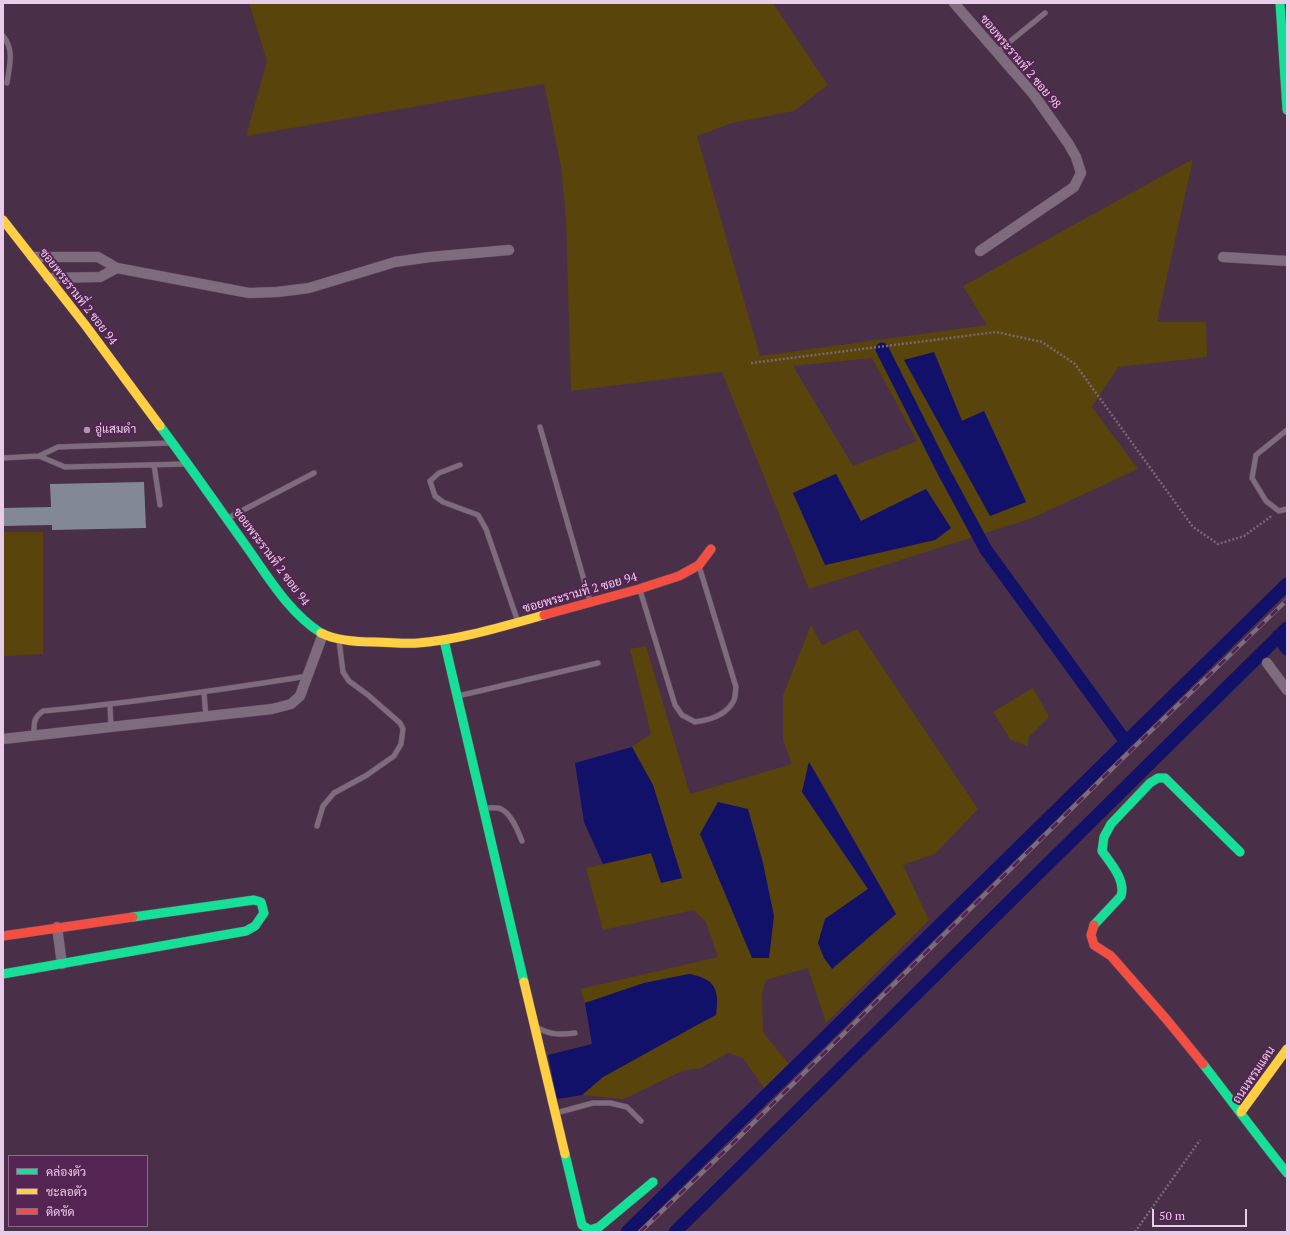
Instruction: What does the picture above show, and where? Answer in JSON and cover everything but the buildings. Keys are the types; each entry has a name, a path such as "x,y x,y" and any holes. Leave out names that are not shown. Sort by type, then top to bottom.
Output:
{"street":[{"name":"ซอยพระรามที่ 2 ซอย 98","path":"954,3 1034,95 1068,143 1076,157 1081,173 1074,187 980,251"},
{"path":"1280,3 1287,110"},
{"name":"ซอยพระรามที่ 2 ซอย 94","path":"3,220 86,326 173,443 272,582 294,610 309,625 322,634 339,639 363,642 418,642 444,640 590,603 679,576 699,565 711,549"},
{"path":"32,257 98,257 117,268 249,293 276,292 309,288 395,262 430,257 509,250"},
{"path":"1223,257 1287,261"},
{"path":"48,278 100,278 117,268"},
{"path":"3,739 272,709 291,704 300,696 322,634"},
{"path":"444,640 554,1114 582,1225 590,1230 599,1227 653,1182"},
{"path":"1267,663 1287,690"},
{"path":"1240,852 1165,778 1158,778 1150,783 1116,819 1104,837 1102,851 1120,880 1123,890 1121,896 1094,923 1091,935 1094,945 1111,956 1167,1020 1241,1112"},
{"path":"3,936 56,927 254,900 261,902 264,913 255,926 246,931 3,974"},
{"path":"56,927 62,964"},
{"name":"ถนนพรมแดน","path":"1287,1049 1241,1112 1264,1146 1287,1173"}],"lane":[{"path":"997,52 1045,13"},
{"path":"3,36 8,42 11,53 7,83"},
{"path":"540,427 590,603"},
{"path":"1287,430 1256,455 1252,478 1266,501 1279,511 1287,509"},
{"path":"3,458 39,456 58,447 173,443"},
{"path":"39,456 66,467 188,464"},
{"path":"460,464 439,473 430,481 431,488 435,496 443,502 478,515 486,529 518,622"},
{"path":"154,465 160,505"},
{"path":"227,519 314,473"},
{"path":"639,589 675,705 682,715 695,722 708,720 725,712 734,701 736,687 699,565"},
{"path":"317,826 323,806 334,793 367,775 394,756 401,744 403,729 400,723 349,681 342,672 339,639"},
{"path":"456,697 598,663"},
{"path":"34,735 34,724 37,716 43,711 110,705 204,693 308,676"},
{"path":"204,693 206,717"},
{"path":"110,705 111,727"},
{"path":"483,808 501,809 516,825 522,841"},
{"path":"535,1027 547,1033 559,1035 575,1033"},
{"path":"554,1114 593,1103 610,1103 627,1107 641,1121"}],"path":[{"path":"751,363 996,332 1042,342 1075,364 1193,527 1218,544 1244,536 1279,511"},
{"path":"1135,1232 1200,1140"}],"shaded area":[{"path":"249,3 773,3 828,85 794,111 732,123 697,136 760,356 987,325 963,286 1193,159 1157,322 1206,322 1207,357 1118,367 1092,407 1138,469 1030,519 809,589 722,372 571,391 566,220 561,166 544,84 246,136 267,61","holes":["934,352 962,421 984,411 1026,502 990,516","872,358 917,441 853,466 793,366","835,474 861,522 926,489 951,528 935,540 826,565 793,493"]},
{"path":"934,352 962,421 984,411 1026,502 990,516 904,360"},
{"path":"836,474 861,521 926,489 951,528 935,540 825,565 793,493"},
{"path":"3,532 43,532 43,654 3,656"},
{"path":"811,625 822,645 857,629 978,809 935,854 903,865 929,920 826,1023 808,968 766,980 762,993 763,1032 789,1064 764,1088 743,1058 728,1053 701,1068 682,1071 624,1099 582,1095 603,1077 716,1015 689,974 644,983 585,1003 580,989 718,957 706,922 694,910 603,930 586,868 652,853 682,878 653,785 632,747 651,734 630,649 646,646 690,794 792,764 783,740 783,695","holes":["809,762 896,914 825,919 868,889 802,792"]},
{"path":"1033,688 1049,717 1028,738 1028,746 1011,740 993,712"},
{"path":"632,747 653,785 682,878 661,883 651,853 603,864 584,822 575,763"},
{"path":"809,762 896,914 832,969 824,958 818,943 825,919 868,889 802,792"},
{"path":"718,802 748,809 763,863 774,916 769,958 752,958 700,834"},
{"path":"689,974 703,978 713,985 717,999 716,1015 603,1077 582,1095 557,1099 548,1055 592,1044 585,1003 644,983"}],"waterway":[{"path":"882,349 944,472 986,550 1126,742"},
{"path":"627,1232 1287,584"},
{"path":"675,1232 1287,628"},
{"path":"1278,636 1287,649"}],"railway":[{"path":"640,1232 732,1144 1127,754 1287,600"}],"traffic: fast":[{"path":"1280,3 1287,110"},
{"path":"160,426 288,604 298,615 321,633"},
{"path":"444,640 524,982"},
{"path":"1094,925 1121,896 1122,890 1120,878 1117,872 1102,851 1104,837 1111,824 1150,783 1158,778 1165,778 1240,852"},
{"path":"3,974 246,931 255,926 264,913 261,902 254,900 133,917"},
{"path":"1203,1064 1287,1173"},
{"path":"565,1154 582,1225 590,1230 599,1227 653,1182"}],"traffic: slow":[{"path":"3,220 86,326 160,426"},
{"path":"321,633 334,638 355,641 418,643 465,636 544,615"},
{"path":"524,982 565,1154"},
{"path":"1241,1112 1287,1049"}],"traffic: jam":[{"path":"544,615 639,589 679,576 699,565 711,549"},
{"path":"3,936 133,917"},
{"path":"1094,925 1091,935 1094,945 1111,956 1203,1064"}],"place":[{"name":"อู่แสมดำ","path":"87,430"}]}
